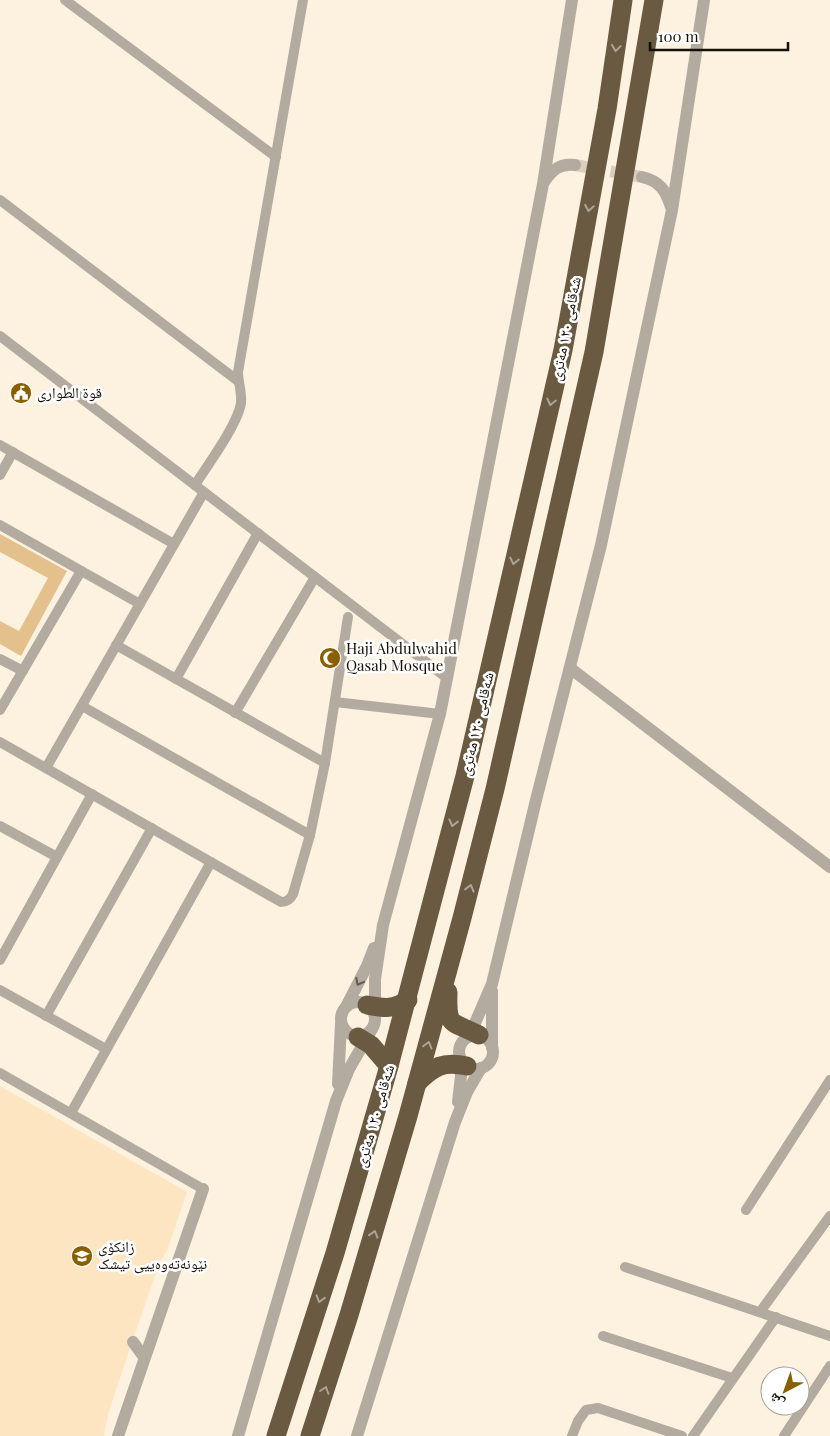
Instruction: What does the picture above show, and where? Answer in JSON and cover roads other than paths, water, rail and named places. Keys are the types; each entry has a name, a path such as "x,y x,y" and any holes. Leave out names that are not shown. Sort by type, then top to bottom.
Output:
{"highway":[{"name":"شەقامی ١٢٠ مەتری","path":"276,1436 335,1253 408,1000 465,776 563,350 607,109 623,0"},
{"name":"شەقامی ١٢٠ مەتری","path":"310,1436 349,1315 418,1083 494,789 594,352 654,0"},
{"path":"449,967 448,1017 452,1023 473,1035"},
{"path":"389,1066 380,1053 369,1023 408,1000"},
{"path":"418,1083 426,1074 441,1064 467,1063"}],"street":[{"path":"65,0 276,157"},
{"path":"195,485 237,417 241,397 238,372 303,0"},
{"path":"238,1436 336,1101 369,1023 384,924 448,678 543,184 572,0"},
{"path":"356,1436 455,1122 467,1092 467,1063 460,1046 473,1035 492,984 536,800 601,545 672,210 704,0"},
{"path":"543,184 555,169 564,165 575,165"},
{"path":"642,177 654,181 666,192 672,210"},
{"path":"0,200 238,380"},
{"path":"0,336 448,678"},
{"path":"0,445 174,544"},
{"path":"0,475 13,452"},
{"path":"46,768 204,492"},
{"path":"0,525 140,604"},
{"path":"176,679 258,533"},
{"path":"0,710 81,571"},
{"path":"235,713 315,577"},
{"path":"0,742 281,902 286,902 293,894 310,835 325,763 348,617"},
{"path":"116,645 325,763"},
{"path":"0,658 22,671"},
{"path":"570,668 830,866"},
{"path":"335,702 440,714"},
{"path":"82,706 310,835"},
{"path":"0,960 92,794"},
{"path":"0,826 57,857"},
{"path":"46,1016 152,828"},
{"path":"71,1113 211,862"},
{"path":"336,1101 340,1069 342,1012 367,966 384,924"},
{"path":"467,1063 489,1062 493,1053 492,984"},
{"path":"0,990 106,1049"},
{"path":"346,1007 356,1002 369,1023"},
{"path":"341,1024 348,1033 369,1023"},
{"path":"473,1035 488,1040 492,1048"},
{"path":"455,1122 461,1076 467,1063"},
{"path":"0,1073 203,1189 118,1436"},
{"path":"746,1210 830,1080"},
{"path":"760,1312 830,1216"},
{"path":"625,1267 830,1336"},
{"path":"693,1436 776,1317"},
{"path":"603,1336 732,1378"},
{"path":"133,1342 144,1358"},
{"path":"784,1436 830,1366"},
{"path":"572,1436 578,1421 586,1410 598,1408 682,1436"}],"tunnel":[{"path":"575,165 642,177"}],"place":[{"name":"قوة الطواری","path":"21,393"},
{"name":"Haji Abdulwahid Qasab Mosque","path":"330,658"},
{"name":"زانکۆی نێونەتەوەییی تیشک","path":"82,1256"}]}
